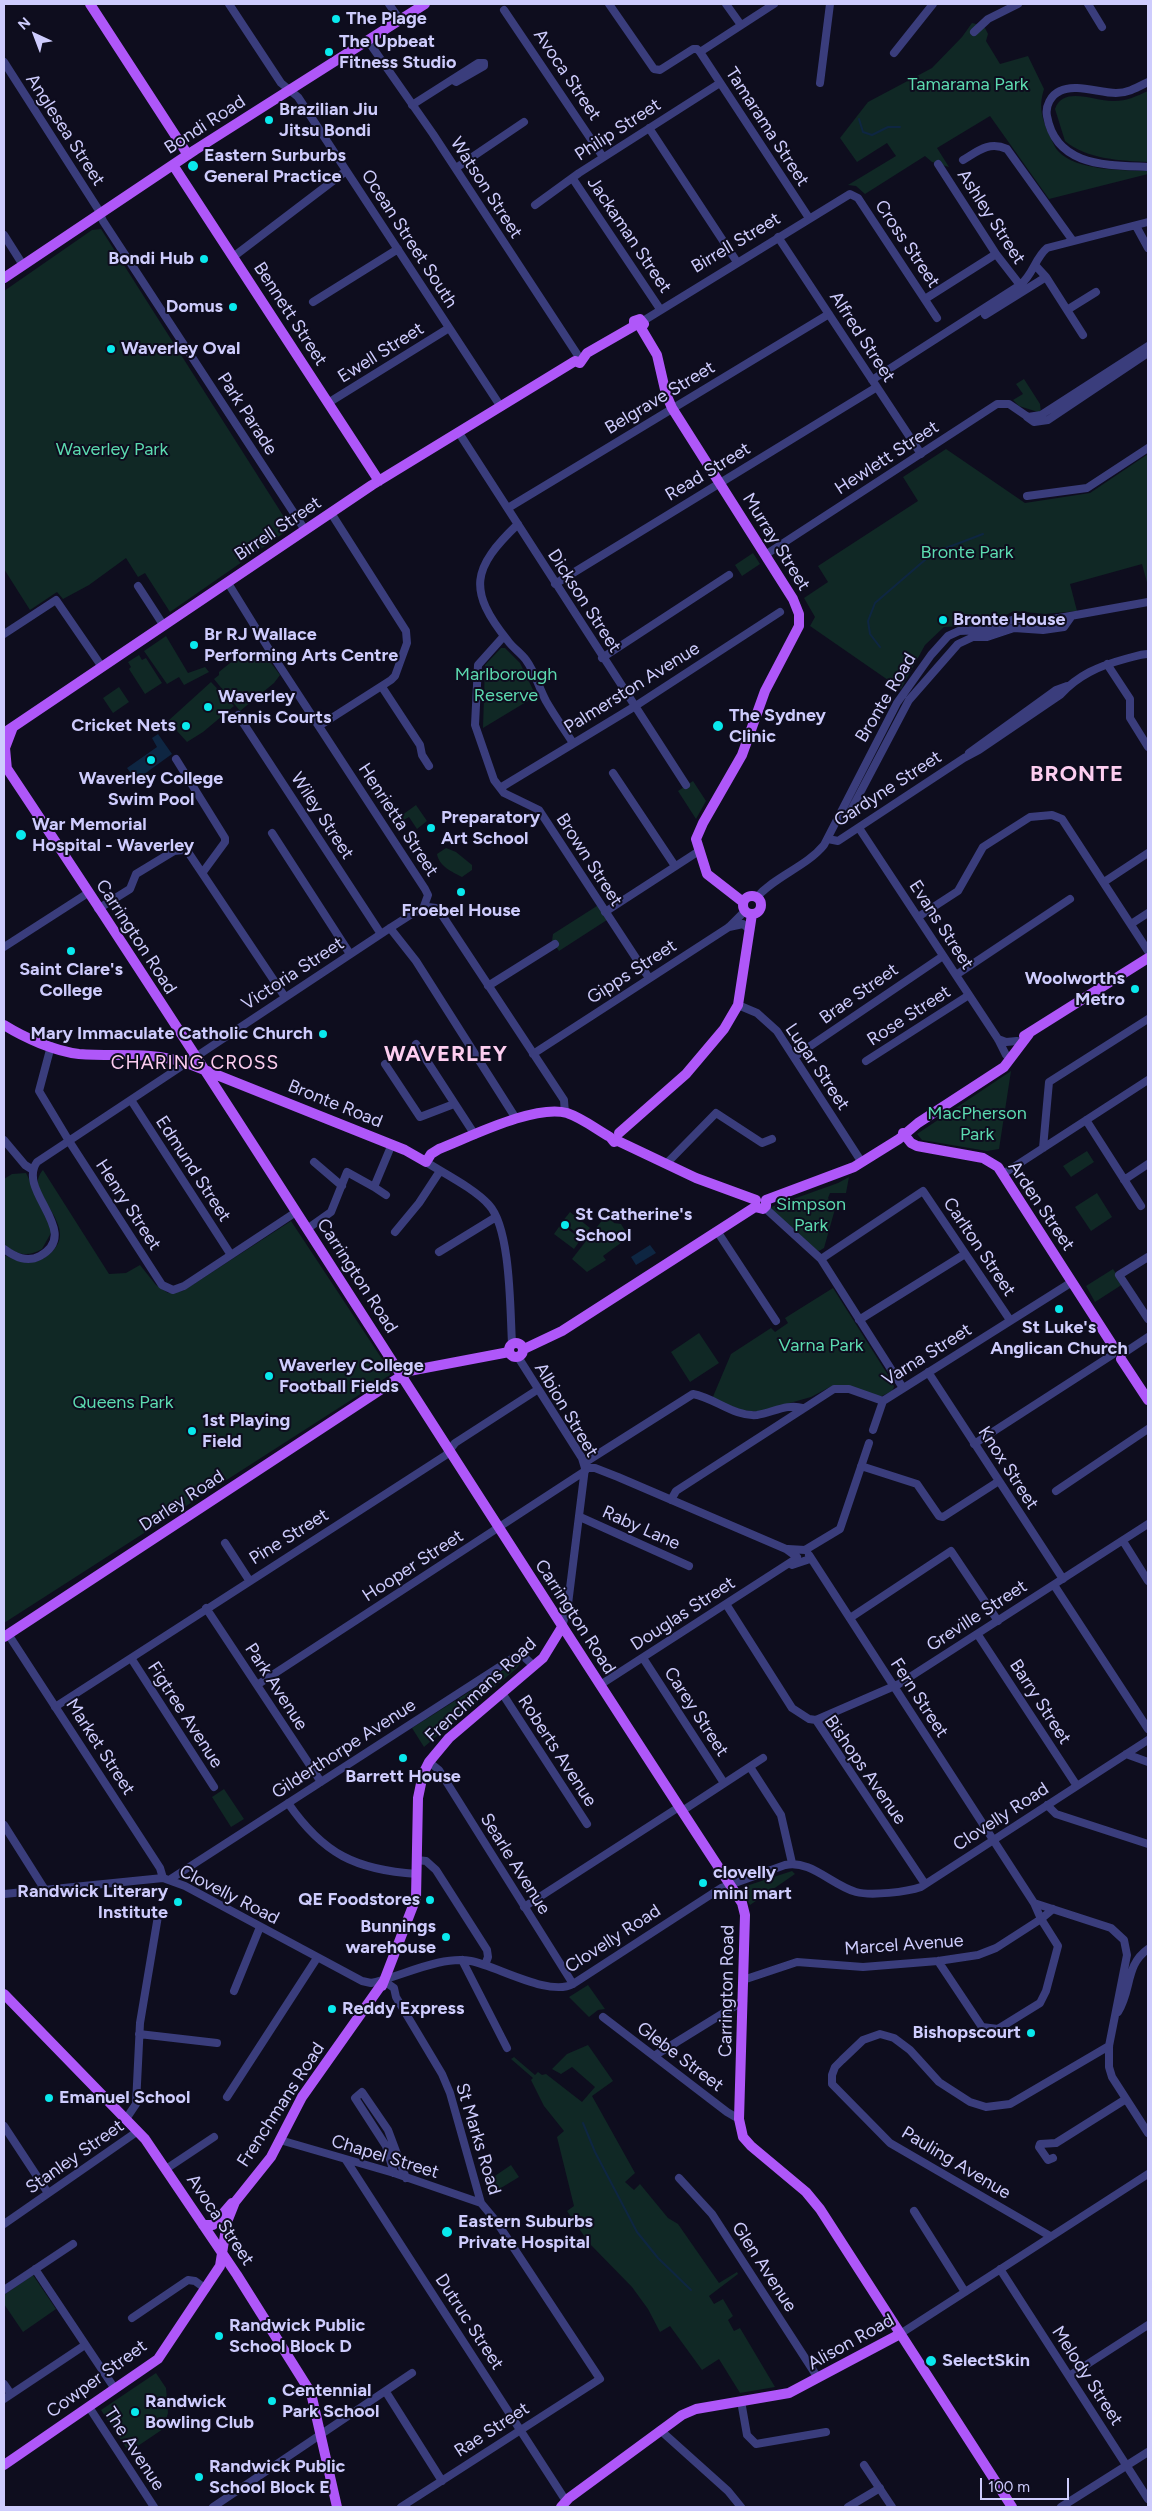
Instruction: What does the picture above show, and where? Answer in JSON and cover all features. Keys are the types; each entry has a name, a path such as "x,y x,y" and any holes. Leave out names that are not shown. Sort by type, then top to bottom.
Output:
{"main road":[{"path":"90,4 188,155"},
{"name":"Bondi Road","path":"4,278 172,165 425,4"},
{"name":"Bennett Street","path":"172,165 379,481"},
{"name":"Birrell Street","path":"4,733 379,481 501,407 578,357 639,325"},
{"name":"Murray Street","path":"639,325 657,355 666,394 672,408 793,599 800,622 765,691 742,755 696,839 709,877 746,909"},
{"path":"5,766 5,748 13,726"},
{"name":"Carrington Road","path":"5,766 88,893 191,1060"},
{"path":"616,1137 686,1074 724,1029 738,1005 750,930 746,909 749,897 756,898 760,902 760,908 746,909"},
{"path":"845,1170 859,1158 904,1133 1004,1067 1017,1041 1148,958"},
{"name":"Bronte Road","path":"4,1025 20,1035 76,1053 131,1054 191,1060 201,1068 392,1144 426,1162"},
{"path":"1009,1056 1029,1034"},
{"name":"Carrington Road","path":"201,1068 307,1228 498,1528 744,1908 741,2132 747,2142 806,2192 820,2209 1011,2507"},
{"path":"221,1098 225,1086 234,1080"},
{"path":"426,1162 434,1152 515,1118 565,1113 579,1118 586,1124"},
{"path":"502,1124 551,1118 586,1124 616,1137 696,1178 760,1204"},
{"path":"845,1170 854,1167 891,1144 904,1133"},
{"name":"Arden Street","path":"904,1133 911,1143 917,1146 990,1161 1003,1174 1148,1400"},
{"name":"Darley Road","path":"6,1635 411,1370 454,1360 516,1350 555,1336 760,1204 845,1170"},
{"name":"Frenchmans Road","path":"222,2253 229,2214 242,2193 271,2158 302,2096 350,2031 354,2022 384,1980 416,1898 418,1798 423,1774 429,1762 442,1744 548,1652 562,1627"},
{"name":"Avoca Street","path":"4,1994 42,2035 138,2131 166,2169 237,2275 309,2389 322,2434 337,2507"},
{"path":"203,2225 213,2225 242,2193"},
{"name":"Cowper Street","path":"4,2465 158,2359 215,2276 220,2266 222,2253"},
{"path":"215,2276 237,2275"},
{"name":"Alison Road","path":"563,2504 660,2430 689,2411 784,2395 900,2334"}],"street":[{"name":"Ocean Street South","path":"229,4 281,83 298,97 501,407"},
{"path":"389,4 400,20"},
{"path":"609,4 654,69 663,68 693,49 697,49 700,52 774,4"},
{"path":"726,4 741,25"},
{"path":"820,83 830,4"},
{"path":"894,53 923,20 925,13 933,4"},
{"path":"974,32 988,19 1018,4"},
{"path":"1088,4 1102,28"},
{"name":"Avoca Street","path":"504,10 603,157"},
{"name":"Watson Street","path":"368,40 456,168 578,357"},
{"name":"Tamarama Street","path":"700,52 809,218"},
{"name":"Anglesea Street","path":"4,62 100,213"},
{"path":"412,105 453,80"},
{"path":"1148,82 1130,91 1116,93 1064,89 1051,99 1046,113 1057,141 1070,155 1113,166 1148,167"},
{"name":"Philip Street","path":"535,205 603,157 720,83"},
{"path":"456,168 524,122"},
{"path":"649,128 737,262"},
{"path":"963,160 985,146 992,145 1007,149 1073,241"},
{"name":"Ashley Street","path":"938,164 996,254 1020,285"},
{"path":"233,257 346,171"},
{"name":"Jackaman Street","path":"573,179 660,309"},
{"name":"Birrell Street","path":"639,325 660,309 847,194"},
{"name":"Cross Street","path":"847,194 854,194 858,198 937,318"},
{"name":"Park Parade","path":"100,213 103,221 305,530"},
{"path":"956,328 1029,278 1035,265 1047,248 1148,222"},
{"path":"1136,226 1148,248"},
{"path":"4,235 23,265"},
{"name":"Alfred Street","path":"778,237 921,454"},
{"path":"313,302 398,249"},
{"path":"925,299 996,254"},
{"path":"1035,265 1046,277 1083,335"},
{"path":"956,328 963,328 1046,277"},
{"path":"1067,310 1096,292"},
{"name":"Belgrave Street","path":"508,508 829,314"},
{"name":"Ewell Street","path":"328,403 449,328"},
{"name":"Read Street","path":"555,584 719,483 956,328"},
{"path":"1025,416 1033,417 1046,413 1148,346"},
{"name":"Hewlett Street","path":"765,555 997,404 1009,404 1034,422 1048,420 1148,353"},
{"name":"Dickson Street","path":"458,433 686,785"},
{"path":"1027,496 1087,488 1148,448"},
{"path":"319,726 382,687 395,676 407,642 406,631 331,513"},
{"path":"518,524 491,551 480,577 481,595 485,608 504,636 526,659 547,702 573,743"},
{"path":"602,658 729,575"},
{"name":"Henrietta Street","path":"228,583 425,889 428,895 423,909"},
{"path":"138,586 164,626"},
{"path":"4,634 56,600 102,668"},
{"name":"Bronte Road","path":"756,898 765,888 814,856 828,839 898,703 931,655 948,636 959,631 984,630 1015,619 1048,620 1148,602"},
{"name":"Palmerston Avenue","path":"500,788 634,707 780,612"},
{"name":"Bronte Road","path":"841,813 850,812 909,700 958,644 972,637 987,637 1014,628 1043,630 1064,627 1071,617"},
{"path":"500,788 475,725 478,664 504,636"},
{"name":"Gardyne Street","path":"828,839 838,841 859,828 1060,695 1069,685 1088,672 1107,664 1148,654"},
{"path":"1107,664 1130,698 1130,718 1148,747"},
{"path":"382,687 420,744 422,755 429,766"},
{"name":"Wiley Street","path":"238,715 381,934"},
{"path":"176,759 225,838 225,842 203,872"},
{"path":"613,773 675,866"},
{"name":"Brown Street","path":"500,788 511,797 539,810 649,978"},
{"path":"918,917 958,891 983,847 1024,820 1036,815 1052,816 1062,819 1148,951"},
{"name":"Evans Street","path":"859,828 1009,1056"},
{"path":"272,833 350,954"},
{"path":"98,909 130,889 136,874 174,851 183,850 188,852 285,998"},
{"path":"605,912 699,851"},
{"path":"1104,882 1148,853"},
{"path":"4,948 88,893"},
{"path":"956,975 1070,899"},
{"name":"Henrietta Street","path":"423,909 432,906 439,910 564,1100 565,1113"},
{"name":"Victoria Street","path":"33,1170 37,1162 350,954 423,909"},
{"name":"Gipps Street","path":"533,1054 730,926 746,909"},
{"path":"1131,924 1148,913"},
{"path":"730,926 743,924 750,930"},
{"path":"390,928 416,961 515,1118"},
{"path":"488,986 555,944"},
{"name":"Brae Street","path":"794,1057 943,956"},
{"name":"Rose Street","path":"866,1061 969,995"},
{"name":"Lugar Street","path":"738,1005 757,1013 777,1031 859,1158"},
{"path":"1043,1148 1049,1082 1148,1019"},
{"path":"998,1039 1006,1042 1017,1041"},
{"path":"416,1044 475,1135"},
{"name":"Henry Street","path":"51,1046 39,1091 69,1142 162,1284 173,1290 178,1289 231,1255"},
{"path":"385,1064 420,1117 454,1104"},
{"path":"1003,1174 1148,1080"},
{"name":"Edmund Street","path":"131,1100 231,1255"},
{"path":"666,1164 716,1113 762,1144 772,1139"},
{"path":"1086,1120 1141,1206"},
{"path":"4,1140 25,1165 33,1170 33,1184 54,1226 53,1240 46,1252 36,1258 20,1258 4,1249"},
{"path":"374,1187 392,1144"},
{"path":"314,1162 342,1186"},
{"name":"Albion Street","path":"426,1162 485,1201 496,1218 508,1267 516,1350 537,1390 585,1467 568,1604 562,1627"},
{"path":"1124,1180 1148,1164"},
{"path":"394,1232 419,1203 440,1171"},
{"path":"307,1228 330,1212 347,1172 386,1195"},
{"name":"Carlton Street","path":"821,1259 923,1191 1010,1320"},
{"path":"760,1204 821,1259 903,1388"},
{"path":"231,1255 296,1212"},
{"path":"439,1252 496,1218"},
{"path":"717,1231 776,1321"},
{"path":"859,1320 964,1254"},
{"path":"1148,1257 1119,1275 1148,1319"},
{"name":"Varna Street","path":"671,1500 676,1490 830,1390 840,1388 883,1401 1072,1282"},
{"path":"974,1444 1148,1337"},
{"name":"Knox Street","path":"928,1372 1063,1579"},
{"name":"Pine Street","path":"55,1707 249,1580 429,1466 455,1443 537,1390"},
{"name":"Hooper Street","path":"257,1685 498,1528 693,1394 745,1414 757,1415 794,1406 803,1408"},
{"path":"874,1430 883,1401"},
{"path":"1056,1491 1148,1429"},
{"path":"803,1556 840,1529 869,1443"},
{"path":"861,1466 917,1484 940,1516 943,1517 999,1481"},
{"name":"Fern Street","path":"585,1467 599,1470 803,1556 821,1573 1034,1902"},
{"name":"Raby Lane","path":"580,1518 689,1566"},
{"name":"Greville Street","path":"816,1720 894,1686 1148,1524"},
{"path":"1123,1541 1148,1581"},
{"path":"225,1543 249,1580"},
{"path":"850,1618 952,1551 998,1621"},
{"name":"Douglas Street","path":"600,1685 781,1568 803,1556"},
{"path":"1054,1585 1148,1729"},
{"path":"548,1605 559,1609 568,1604"},
{"name":"Bishops Avenue","path":"726,1604 792,1708 808,1719 816,1720 925,1884"},
{"name":"Park Avenue","path":"206,1608 321,1782"},
{"name":"Barry Street","path":"978,1634 1077,1786"},
{"name":"Market Street","path":"6,1635 166,1879"},
{"name":"Gilderthorpe Avenue","path":"166,1879 321,1782 512,1658 522,1655 534,1666"},
{"name":"Figtree Avenue","path":"130,1658 214,1787"},
{"name":"Carey Street","path":"643,1658 724,1783"},
{"name":"Roberts Avenue","path":"502,1693 588,1824"},
{"name":"Clovelly Road","path":"4,1894 166,1879 185,1886 362,1981 371,1983 447,1961 462,1960 485,1965 554,1988 563,1988 573,1984 715,1892 730,1884 792,1863 805,1867 856,1892 885,1892 917,1888 1148,1740"},
{"path":"1126,1754 1148,1762"},
{"path":"524,1907 763,1758"},
{"name":"Searle Avenue","path":"429,1762 439,1770 573,1984"},
{"path":"750,1767 781,1815 792,1863"},
{"path":"288,1803 313,1834 344,1858 380,1871 417,1874"},
{"path":"1047,1805 1056,1814 1148,1844"},
{"path":"4,1825 45,1890"},
{"path":"417,1860 426,1861 436,1870 486,1950 488,1959 485,1965"},
{"path":"1034,1902 1111,1928 1124,1940 1127,1955 1109,2046 1110,2072 1148,2133"},
{"path":"938,1961 982,2027 998,2030 1040,2003 1046,1991 1058,1946 1041,1919 1034,1902"},
{"name":"Marcel Avenue","path":"743,1980 797,1962 863,1966 938,1961 978,1955 996,1948 1053,1909"},
{"path":"126,2119 136,2104 139,2034 158,1916"},
{"path":"234,1991 260,1927"},
{"path":"1114,2018 1123,2002 1135,1960 1148,1949"},
{"path":"227,2097 317,1958"},
{"path":"462,1960 507,2048"},
{"name":"St Marks Road","path":"384,1980 394,1988 396,1997 442,2074 450,2093 481,2203 496,2221 600,2379"},
{"path":"654,2056 743,2001"},
{"name":"Glebe Street","path":"603,2017 727,2112 740,2119"},
{"path":"139,2034 217,2043"},
{"name":"Pauling Avenue","path":"1050,2236 890,2143 832,2084 832,2075 835,2067 863,2040 880,2034 894,2038 910,2050 939,2082 970,2102 986,2107 1010,2104 1109,2046"},
{"path":"394,2173 386,2146 355,2098 362,2092 388,2130 406,2178"},
{"path":"1053,2158 1048,2160 1040,2144 1056,2143 1126,2099"},
{"path":"4,2126 48,2193"},
{"name":"Stanley Street","path":"4,2224 138,2131"},
{"path":"166,2169 214,2137"},
{"name":"Chapel Street","path":"280,2140 394,2173 481,2203"},
{"name":"Dutruc Street","path":"346,2160 520,2430 563,2504"},
{"name":"Alison Road","path":"900,2334 1148,2174"},
{"name":"Glen Avenue","path":"678,2178 712,2214 818,2378"},
{"path":"914,2211 966,2292"},
{"path":"4,2290 73,2244"},
{"path":"36,2269 115,2389"},
{"name":"Melody Street","path":"1000,2269 1148,2499"},
{"path":"132,2318 188,2280 195,2281 206,2289"},
{"path":"1069,2376 1148,2325"},
{"path":"4,2384 7,2396 85,2345"},
{"path":"213,2507 412,2373"},
{"name":"Rae Street","path":"401,2507 600,2379"},
{"path":"386,2392 442,2481"},
{"path":"741,2401 747,2436 756,2444 826,2432"},
{"name":"The Avenue","path":"89,2407 154,2507"},
{"path":"660,2430 728,2491 741,2507"},
{"path":"1061,2507 1148,2452"},
{"path":"864,2465 892,2507"},
{"path":"848,2507 880,2488"}],"green space":[{"name":"Tamarama Park","path":"972,23 984,26 988,34 986,41 1000,64 1028,56 1044,89 1041,105 1047,130 1058,151 1066,158 1088,166 1113,170 1148,171 1148,174 1049,199 990,116 937,148 949,167 932,162 925,156 865,194 856,186 848,185 896,156 887,143 857,162 840,138 868,102 932,68 962,37"},
{"name":"Tamarama Park","path":"1148,91 1148,162 1105,158 1083,152 1065,141 1055,109 1059,102 1065,98 1081,96 1107,101 1119,101"},
{"name":"Waverley Park","path":"101,229 291,528 170,612 145,573 138,577 126,558 89,585 63,599 57,592 30,610 4,569 4,291 92,230"},
{"path":"1024,379 1040,404 1041,413 1019,406 1013,400 1023,394 1016,384"},
{"name":"Bronte Park","path":"946,449 1025,503 1090,493 1148,454 1148,586 1142,564 1070,584 1077,611 1045,614 1014,611 986,625 944,627 925,645 901,689 810,626 815,617 804,598 828,582 818,566 918,501 903,477"},
{"path":"753,553 760,564 742,576 735,565"},
{"path":"166,636 188,673 205,667 209,672 184,685 179,677 167,684 144,651"},
{"name":"Marlborough Reserve","path":"501,648 505,648 520,663 536,696 483,728 485,665"},
{"path":"262,651 280,675 274,683 240,711 214,679 230,663"},
{"path":"139,655 142,660 146,658 162,683 145,694 129,669 131,667 128,662"},
{"name":"Waverley Tennis Courts","path":"211,682 234,706 203,732 187,742 168,721"},
{"path":"119,687 129,702 113,713 103,698"},
{"path":"693,781 706,801 696,819 678,791"},
{"path":"416,805 427,821 417,829 409,817 400,822 398,818"},
{"path":"446,848 456,852 472,865 472,870 462,877 446,868 440,862 437,854"},
{"path":"600,904 610,918 559,951 552,941 553,934"},
{"name":"MacPherson Park","path":"1011,1071 999,1149 987,1151 922,1140 917,1134"},
{"path":"1087,1151 1094,1162 1071,1177 1063,1166"},
{"name":"Queens Park","path":"43,1170 109,1274 126,1273 140,1265 156,1285 168,1293 183,1291 291,1221 390,1371 390,1375 4,1623 4,1255 21,1261 31,1262 47,1256 56,1247 60,1238 60,1229 38,1184 39,1176"},
{"path":"26,1173 47,1215 52,1231 42,1249 37,1252 22,1254 4,1245 4,1179 12,1174"},
{"name":"Simpson Park","path":"849,1177 846,1193 830,1193 828,1198 835,1209 824,1248 819,1251 814,1249 775,1215 771,1207 838,1183"},
{"path":"1097,1193 1112,1217 1091,1231 1075,1207"},
{"path":"570,1212 590,1228 582,1237 562,1222"},
{"path":"607,1214 614,1223 621,1224 629,1237 603,1256 606,1260 587,1272 572,1259"},
{"path":"561,1224 581,1239 574,1249 554,1234"},
{"path":"1113,1269 1123,1284 1095,1302 1086,1286"},
{"name":"Varna Park","path":"833,1288 893,1383 892,1391 880,1397 838,1385 811,1397 758,1412 742,1410 712,1399 731,1354 771,1328 775,1332 788,1323 785,1318"},
{"path":"699,1333 719,1363 690,1382 671,1352"},
{"path":"518,1661 520,1664 517,1668 424,1747 412,1728"},
{"path":"224,1789 244,1819 231,1827 212,1797"},
{"path":"792,1871 795,1874 750,1905 742,1891 743,1887"},
{"path":"588,1985 605,2009 598,2010 589,2017 569,1997"},
{"path":"588,2045 613,2081 592,2096 635,2173 625,2182 634,2190 640,2184 668,2218 678,2224 719,2283 737,2272 738,2274 709,2296 714,2304 723,2299 733,2316 728,2320 734,2331 740,2328 775,2387 740,2393 719,2359 702,2370 670,2326 660,2332 648,2309 632,2287 589,2243 567,2211 574,2206 557,2137 564,2131 544,2106 531,2080 533,2078 511,2059 514,2057 535,2075 538,2072 542,2075 546,2074 582,2102 595,2087 572,2067 561,2074 552,2069 567,2054"},
{"path":"511,2165 519,2177 496,2191 489,2180"},
{"path":"33,2275 56,2309 23,2332 4,2304 4,2295"},
{"name":"Randwick Bowling Club","path":"156,2373 166,2388 168,2413 163,2429 129,2452 101,2410"}],"water":[{"name":"Waverley College Swim Pool","path":"158,734 172,754 136,780 127,768 157,747 152,738"},
{"path":"650,1245 656,1253 636,1265 631,1257"}],"waterway":[{"path":"859,119 863,132 872,135 888,127 900,127"},
{"path":"880,647 870,634 868,621 875,603 933,553 983,534"},
{"path":"583,2123 595,2152 637,2232 658,2258 691,2290"}],"place":[{"name":"The Plage","path":"336,19"},
{"name":"The Upbeat Fitness Studio","path":"329,52"},
{"name":"Brazilian Jiu Jitsu Bondi","path":"269,120"},
{"name":"Eastern Surburbs General Practice","path":"193,166"},
{"name":"Bondi Hub","path":"204,259"},
{"name":"Domus","path":"233,307"},
{"name":"Waverley Oval","path":"111,349"},
{"name":"Bronte House","path":"943,620"},
{"name":"Br RJ Wallace Performing Arts Centre","path":"194,645"},
{"name":"Waverley Tennis Courts","path":"208,707"},
{"name":"Cricket Nets","path":"186,726"},
{"name":"The Sydney Clinic","path":"718,726"},
{"name":"Waverley College Swim Pool","path":"151,760"},
{"name":"Preparatory Art School","path":"431,828"},
{"name":"War Memorial Hospital - Waverley","path":"21,835"},
{"name":"Froebel House","path":"461,892"},
{"name":"Saint Clare's College","path":"71,951"},
{"name":"Woolworths Metro","path":"1135,989"},
{"name":"Mary Immaculate Catholic Church","path":"323,1034"},
{"name":"St Catherine's School","path":"565,1225"},
{"name":"St Luke's Anglican Church","path":"1059,1309"},
{"name":"Waverley College Football Fields","path":"269,1376"},
{"name":"1st Playing Field","path":"192,1431"},
{"name":"Barrett House","path":"403,1758"},
{"name":"clovelly mini mart","path":"703,1883"},
{"name":"QE Foodstores","path":"430,1900"},
{"name":"Randwick Literary Institute","path":"178,1902"},
{"name":"Bunnings warehouse","path":"446,1937"},
{"name":"Reddy Express","path":"332,2009"},
{"name":"Bishopscourt","path":"1031,2033"},
{"name":"Emanuel School","path":"49,2098"},
{"name":"Eastern Suburbs Private Hospital","path":"447,2232"},
{"name":"Randwick Public School Block D","path":"219,2336"},
{"name":"SelectSkin","path":"931,2361"},
{"name":"Centennial Park School","path":"272,2401"},
{"name":"Randwick Bowling Club","path":"135,2412"},
{"name":"Randwick Public School Block E","path":"199,2477"}],"district":[{"name":"BRONTE","path":"1077,775"},
{"name":"WAVERLEY","path":"446,1055"},
{"name":"CHARING CROSS","path":"195,1063"}]}
